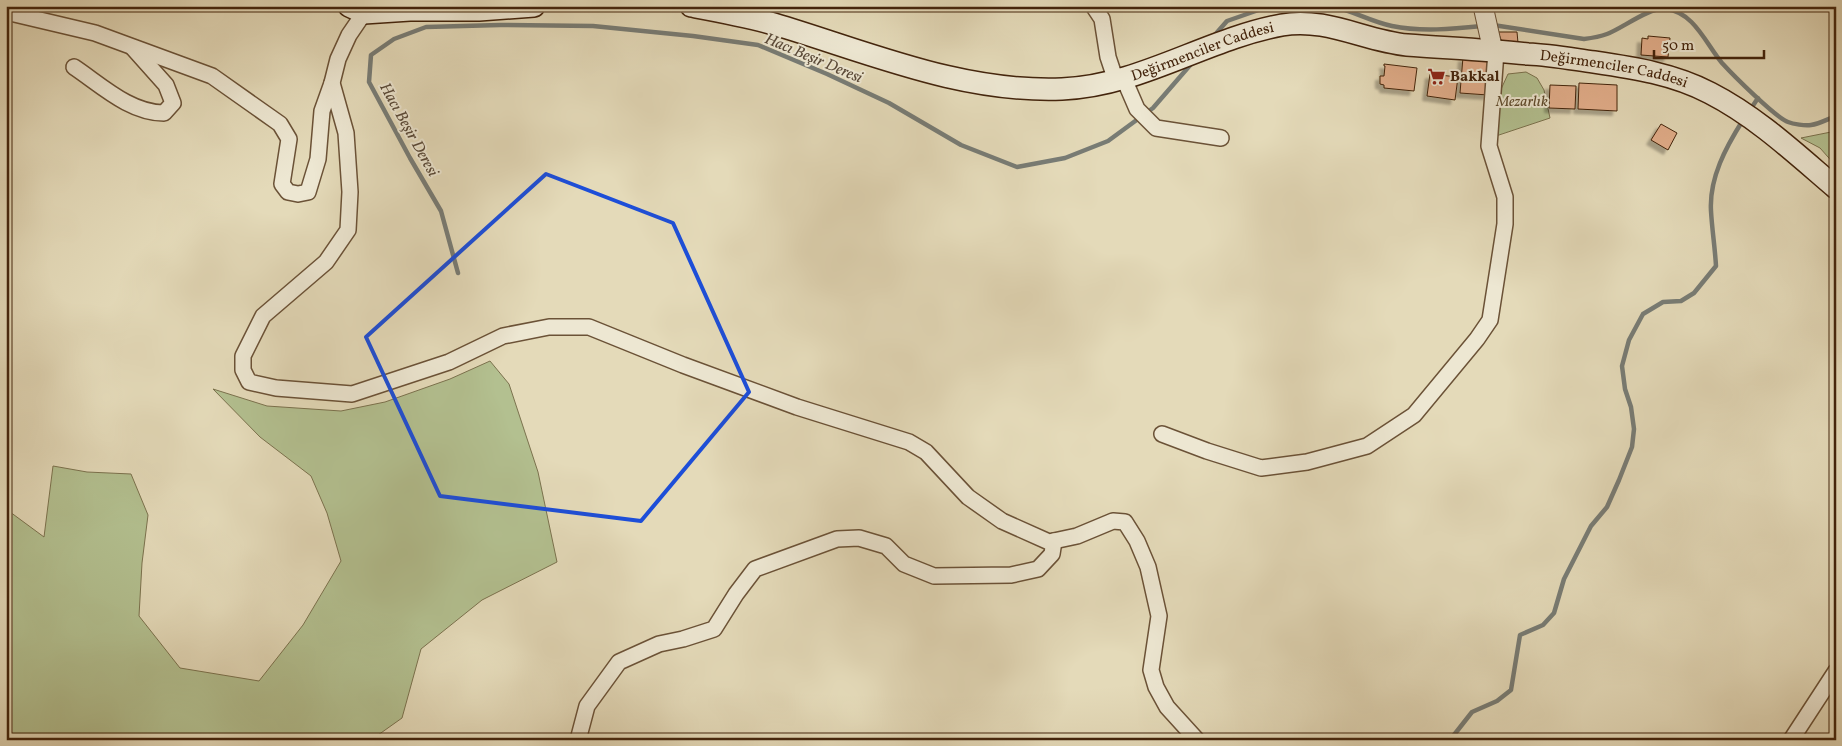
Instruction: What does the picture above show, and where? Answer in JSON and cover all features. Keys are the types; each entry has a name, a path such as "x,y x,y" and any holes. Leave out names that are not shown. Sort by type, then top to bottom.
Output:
{"main road":[{"path":"356,10 454,11 534,6"},
{"name":"Değirmenciler Caddesi","path":"691,6 736,10 772,24 949,78 976,84 1006,87 1063,89 1120,80 1167,65 1240,36 1284,25 1319,24 1402,44 1493,47 1530,54 1636,68 1678,78 1711,93 1777,137 1836,188"}],"street":[{"path":"1094,7 1102,19 1108,57 1137,109 1156,128 1221,138"},
{"path":"1162,434 1207,452 1261,468 1308,462 1367,446 1414,416 1477,339 1490,320 1505,224 1505,197 1489,146 1493,47 1483,9"},
{"path":"6,12 95,33 212,76 280,124 290,139 282,184 288,192 298,194 308,192 318,159 322,112 338,59 349,35 356,10"},
{"path":"74,66 129,104 150,113 164,113 173,103 166,85 132,46"},
{"path":"332,83 346,133 350,192 348,230 326,262 263,316 243,356 242,370 250,382 276,388 352,394 449,362 503,336 550,327 589,327 683,365 797,407 909,442 926,452 968,497 1002,521 1049,542 1077,536 1113,521 1125,522 1137,541 1148,567 1159,616 1151,670 1156,687 1167,707 1197,740"},
{"path":"578,740 587,706 619,662 659,644 714,629 736,594 755,569 837,539 859,538 886,546 904,564 934,576 1011,575 1038,569 1052,554 1054,541"},
{"path":"1791,740 1836,671"}],"highlighted area":[{"path":"546,174 673,223 749,392 641,521 440,496 366,337"}],"green space":[{"name":"Mezarlık","path":"1526,72 1537,78 1544,90 1550,118 1493,137 1496,100 1508,74"},
{"path":"1836,131 1836,166 1820,148 1801,138"},
{"path":"490,361 509,384 538,472 557,562 482,600 421,649 402,718 371,740 6,740 6,509 44,537 53,466 87,472 131,474 148,515 142,563 139,616 180,668 259,681 303,625 341,561 327,513 311,476 260,437 213,389 267,406 341,411 385,402 450,379"}],"building":[{"path":"1498,32 1517,32 1518,43 1502,42"},
{"path":"1648,36 1670,38 1668,57 1641,55 1642,38 1648,39"},
{"path":"1463,57 1491,60 1488,95 1460,93"},
{"path":"1384,64 1417,68 1414,91 1384,88 1384,85 1380,84 1380,76 1384,76"},
{"path":"1430,74 1458,77 1455,100 1427,96"},
{"path":"1579,83 1617,85 1617,111 1578,109"},
{"path":"1550,85 1576,86 1575,109 1549,108"},
{"path":"1661,124 1677,133 1668,150 1651,140"}],"waterway":[{"name":"Hacı Beşir Deresi","path":"1213,37 1227,21 1270,6"},
{"name":"Hacı Beşir Deresi","path":"1332,6 1385,24 1403,28 1437,29 1482,26"},
{"name":"Hacı Beşir Deresi","path":"1493,25 1584,39 1607,34 1652,11 1659,9 1676,11 1692,22 1722,63 1735,77 1782,119 1788,122 1808,125 1817,124 1836,116"},
{"name":"Hacı Beşir Deresi","path":"458,273 441,211 369,82 371,55 394,39 426,27 500,25 593,26 693,36 758,45 889,103 961,145 1017,167 1065,158 1108,141 1153,108 1192,63"},
{"path":"1750,110 1758,98"},
{"path":"1450,740 1472,712 1497,701 1511,690 1520,635 1543,625 1554,613 1564,579 1591,526 1607,507 1632,447 1634,429 1622,366 1629,340 1643,314 1663,302 1681,301 1694,293 1716,266 1711,211 1713,187 1720,163 1743,120"}],"place":[{"name":"Bakkal","path":"1436,76"}]}
